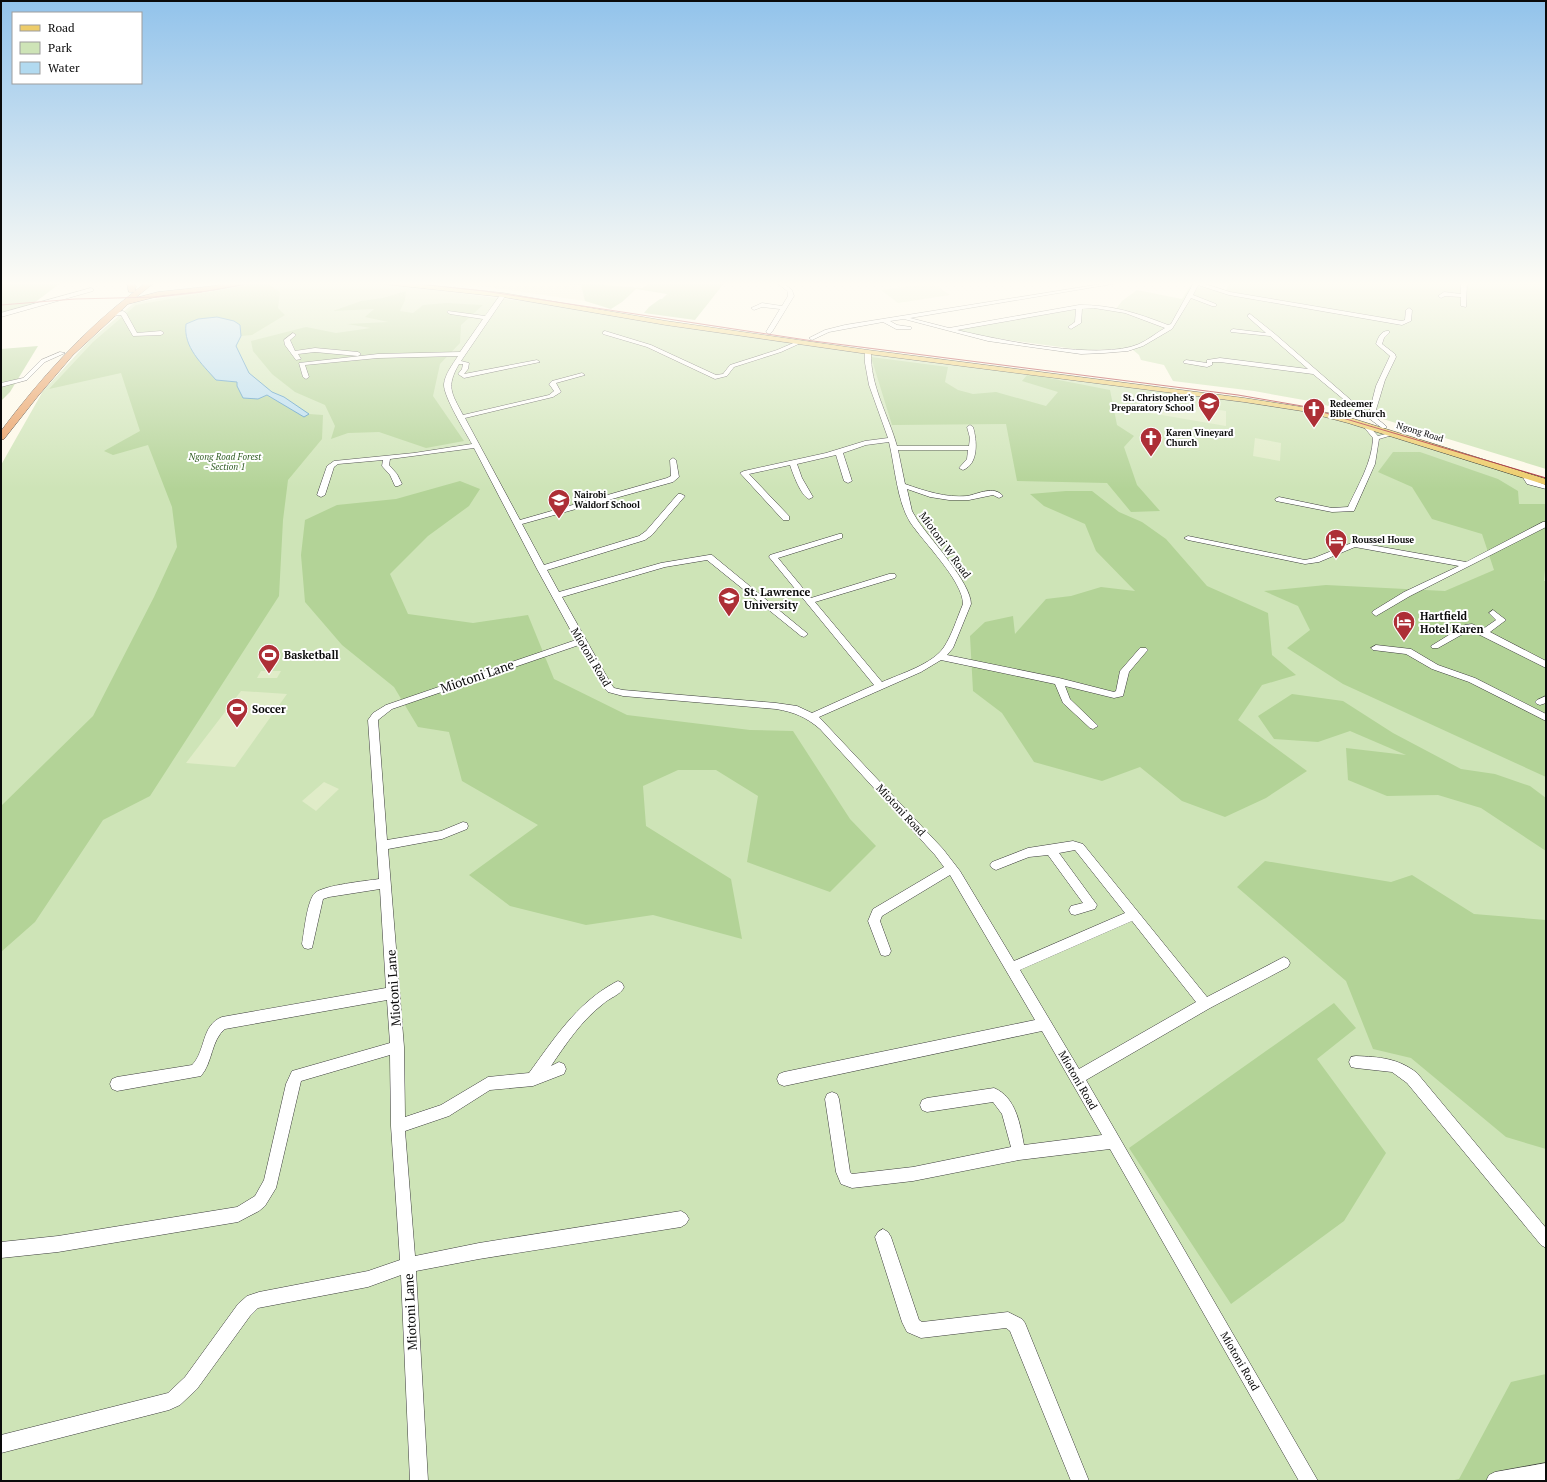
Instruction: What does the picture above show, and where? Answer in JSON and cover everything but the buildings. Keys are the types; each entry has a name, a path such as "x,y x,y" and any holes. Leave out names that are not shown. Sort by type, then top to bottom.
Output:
{"highway":[{"path":"1,437 27,402 61,362 73,351"},
{"path":"1,424 28,390 62,353"}],"main road":[{"name":"Ngong Road","path":"862,351 1308,404 1546,475"},
{"name":"Ngong Road","path":"925,351 1185,389"},
{"name":"Ngong Road","path":"1225,394 1302,409 1366,426 1546,482"}],"street":[{"path":"306,377 301,364 294,353 307,351"},
{"path":"327,351 378,356 460,358 466,364 462,374 464,376 537,362"},
{"name":"Miotoni Road","path":"465,351 447,385 450,397 541,569 607,686 616,692 799,709 813,716 939,852 952,868 1077,1078 1310,1481"},
{"path":"660,351 714,377 725,374 732,366 778,351"},
{"path":"1082,351 1101,351"},
{"path":"1291,351 1350,402 1384,427"},
{"path":"1372,418 1371,410 1385,372 1393,358 1393,355 1388,351"},
{"name":"Miotoni W Road","path":"813,716 918,670 940,657 948,648 967,604 967,597 961,584 910,516 894,448 872,385 867,360 868,352"},
{"path":"1,385 25,379 40,364 62,353"},
{"path":"301,364 378,356"},
{"path":"1262,357 1264,366"},
{"path":"1186,362 1208,365 1210,364 1210,361 1220,360 1315,372"},
{"path":"461,417 551,396 558,392 552,384 554,382 582,375"},
{"path":"1366,426 1376,438"},
{"path":"963,468 970,459 973,443 970,427"},
{"path":"1376,438 1393,434"},
{"path":"1279,499 1332,510 1351,509 1371,464 1376,438"},
{"path":"786,518 744,473 840,452 865,443 891,440"},
{"path":"321,495 333,463 356,459 428,453 476,446"},
{"path":"894,448 972,448"},
{"path":"840,452 848,481"},
{"path":"387,457 385,463 386,466 393,474 398,484"},
{"path":"518,523 670,480 675,477 673,460"},
{"path":"793,463 798,478 809,497"},
{"path":"1526,476 1530,482 1546,487"},
{"path":"902,485 947,499 970,498 992,492 998,494 999,496"},
{"path":"541,569 642,538 649,533 681,496"},
{"path":"1376,613 1407,594 1546,524"},
{"path":"839,536 773,557 880,686"},
{"path":"1188,538 1305,562 1316,560 1354,544 1467,565"},
{"path":"556,596 664,565 709,557 804,634"},
{"path":"810,600 892,576"},
{"path":"1484,632 1502,620 1493,613"},
{"path":"1435,646 1468,627 1472,627 1546,665"},
{"name":"Miotoni Lane","path":"419,1481 408,1265 398,1126 397,1047 373,720 376,715 389,707 581,641"},
{"path":"1376,648 1408,651 1435,667 1472,680 1546,718"},
{"path":"940,657 1059,681 1117,695 1122,690 1125,672 1143,650"},
{"path":"1059,681 1066,701 1093,726"},
{"path":"383,845 442,835 463,826"},
{"path":"996,865 1028,853 1073,845 1079,847 1204,1004"},
{"path":"1051,850 1091,905 1074,910"},
{"path":"885,951 874,921 877,913 952,868"},
{"path":"308,944 316,901 319,896 328,892 386,883"},
{"path":"1012,968 1134,915"},
{"path":"1077,1078 1204,1004 1284,963"},
{"path":"533,1079 564,1037 583,1015 599,999 618,987"},
{"path":"117,1084 196,1070 201,1066 213,1031 222,1023 393,992"},
{"path":"784,1079 1045,1024"},
{"path":"1,1250 58,1244 238,1214 245,1211 260,1201 271,1183 293,1084 297,1076 397,1047"},
{"path":"1356,1062 1390,1064 1402,1069 1412,1078 1546,1240"},
{"path":"398,1126 444,1111 488,1084 533,1079 559,1069"},
{"path":"927,1105 994,1095 999,1096 1006,1104 1020,1153"},
{"path":"832,1099 843,1172 846,1179 852,1181 913,1174 1020,1153 1113,1141"},
{"path":"1,1444 163,1404 174,1399 191,1383 244,1310 254,1302 375,1278 408,1265 480,1251 681,1219"},
{"path":"883,1237 910,1322 916,1329 920,1330 1008,1320 1016,1325 1080,1481"},
{"path":"1495,1481 1546,1472"}],"green space":[{"path":"1,351 35,351 10,392 1,401"},
{"path":"80,351 870,351 1301,410 1380,432 1546,484 1546,1481 1,1481 1,465 43,391"},
{"name":"Ngong Road Forest - Section 1","path":"84,351 192,351 216,380 237,382 258,399 267,395 304,417 309,414 323,415 322,439 288,480 283,520 279,596 150,796 103,820 35,922 1,952 1,806 93,716 154,597 177,547 172,507 148,445 113,455 104,451 140,431 121,373 49,389"},
{"path":"253,351 452,351 440,364 433,396 464,441 426,448 379,432 348,433 331,439 335,426 325,405 295,392 272,374"},
{"path":"1135,351 1546,351 1546,469 1373,416 1388,369 1384,368 1371,419 1315,402 1254,391 1173,381 1164,365 1141,360 1139,355"},
{"path":"871,357 948,367 945,382 958,390 973,394 996,392 1046,406 1058,392 1022,381 1028,374 1110,390 1117,425 1134,436 1124,447 1137,485 1160,511 1131,512 1107,483 1017,481 1006,424 892,425"},
{"path":"1142,398 1226,411 1226,426 1144,412"},
{"path":"1255,438 1281,443 1280,461 1253,456"},
{"path":"1393,452 1420,452 1498,479 1518,491 1519,504 1546,504 1546,558 1544,581 1546,581 1546,777 1343,684 1287,648 1310,630 1298,606 1264,591 1326,585 1445,591 1494,570 1482,534 1432,519 1412,487 1378,472"},
{"path":"460,481 480,489 469,506 428,536 390,574 408,614 473,623 528,615 554,679 627,715 750,730 793,731 850,819 876,846 830,892 747,862 758,796 716,770 678,770 643,786 646,826 731,879 742,939 653,915 586,925 510,906 469,875 538,825 462,781 449,732 418,727 394,687 342,645 305,602 301,555 305,520 337,505 396,499"},
{"path":"1066,491 1092,491 1119,512 1142,522 1166,539 1207,586 1268,613 1272,655 1296,675 1262,685 1238,720 1307,771 1266,798 1225,817 1182,801 1140,767 1102,781 1034,762 1002,713 973,691 970,636 985,622 1013,616 1015,634 1046,599 1071,596 1101,587 1135,591 1096,551 1085,524 1044,506 1030,494"},
{"name":"Basketball","path":"261,671 281,671 277,678 257,678"},
{"name":"Soccer","path":"241,691 287,694 235,767 186,763"},
{"path":"1292,694 1343,701 1393,733 1461,769 1495,774 1530,786 1546,798 1546,851 1481,808 1438,795 1387,796 1348,780 1346,748 1406,755 1350,731 1318,742 1274,739 1258,716"},
{"path":"324,782 339,789 316,811 302,801"},
{"path":"1265,861 1391,882 1412,875 1474,914 1546,920 1546,1149 1506,1137 1411,1058 1373,1049 1346,981 1237,887"},
{"path":"1334,1003 1356,1028 1317,1059 1386,1153 1344,1221 1231,1304 1129,1148"},
{"path":"1546,1374 1546,1481 1450,1481 1459,1479 1511,1382"}],"water":[{"path":"192,351 238,351 249,373 272,392 284,397 309,414 304,417 267,395 258,399 243,398 237,386 237,382 216,380"}],"tram line":[{"path":"893,351 1238,395 1302,406 1546,478"}],"place":[{"name":"St. Christopher's Preparatory School","path":"1209,422"},
{"name":"Redeemer Bible Church","path":"1314,428"},
{"name":"Karen Vineyard Church","path":"1151,458"},
{"name":"Nairobi Waldorf School","path":"559,520"},
{"name":"Roussel House","path":"1336,560"},
{"name":"St. Lawrence University","path":"729,618"},
{"name":"Hartfield Hotel Karen","path":"1404,642"},
{"name":"Basketball","path":"269,674"},
{"name":"Soccer","path":"237,728"}]}
